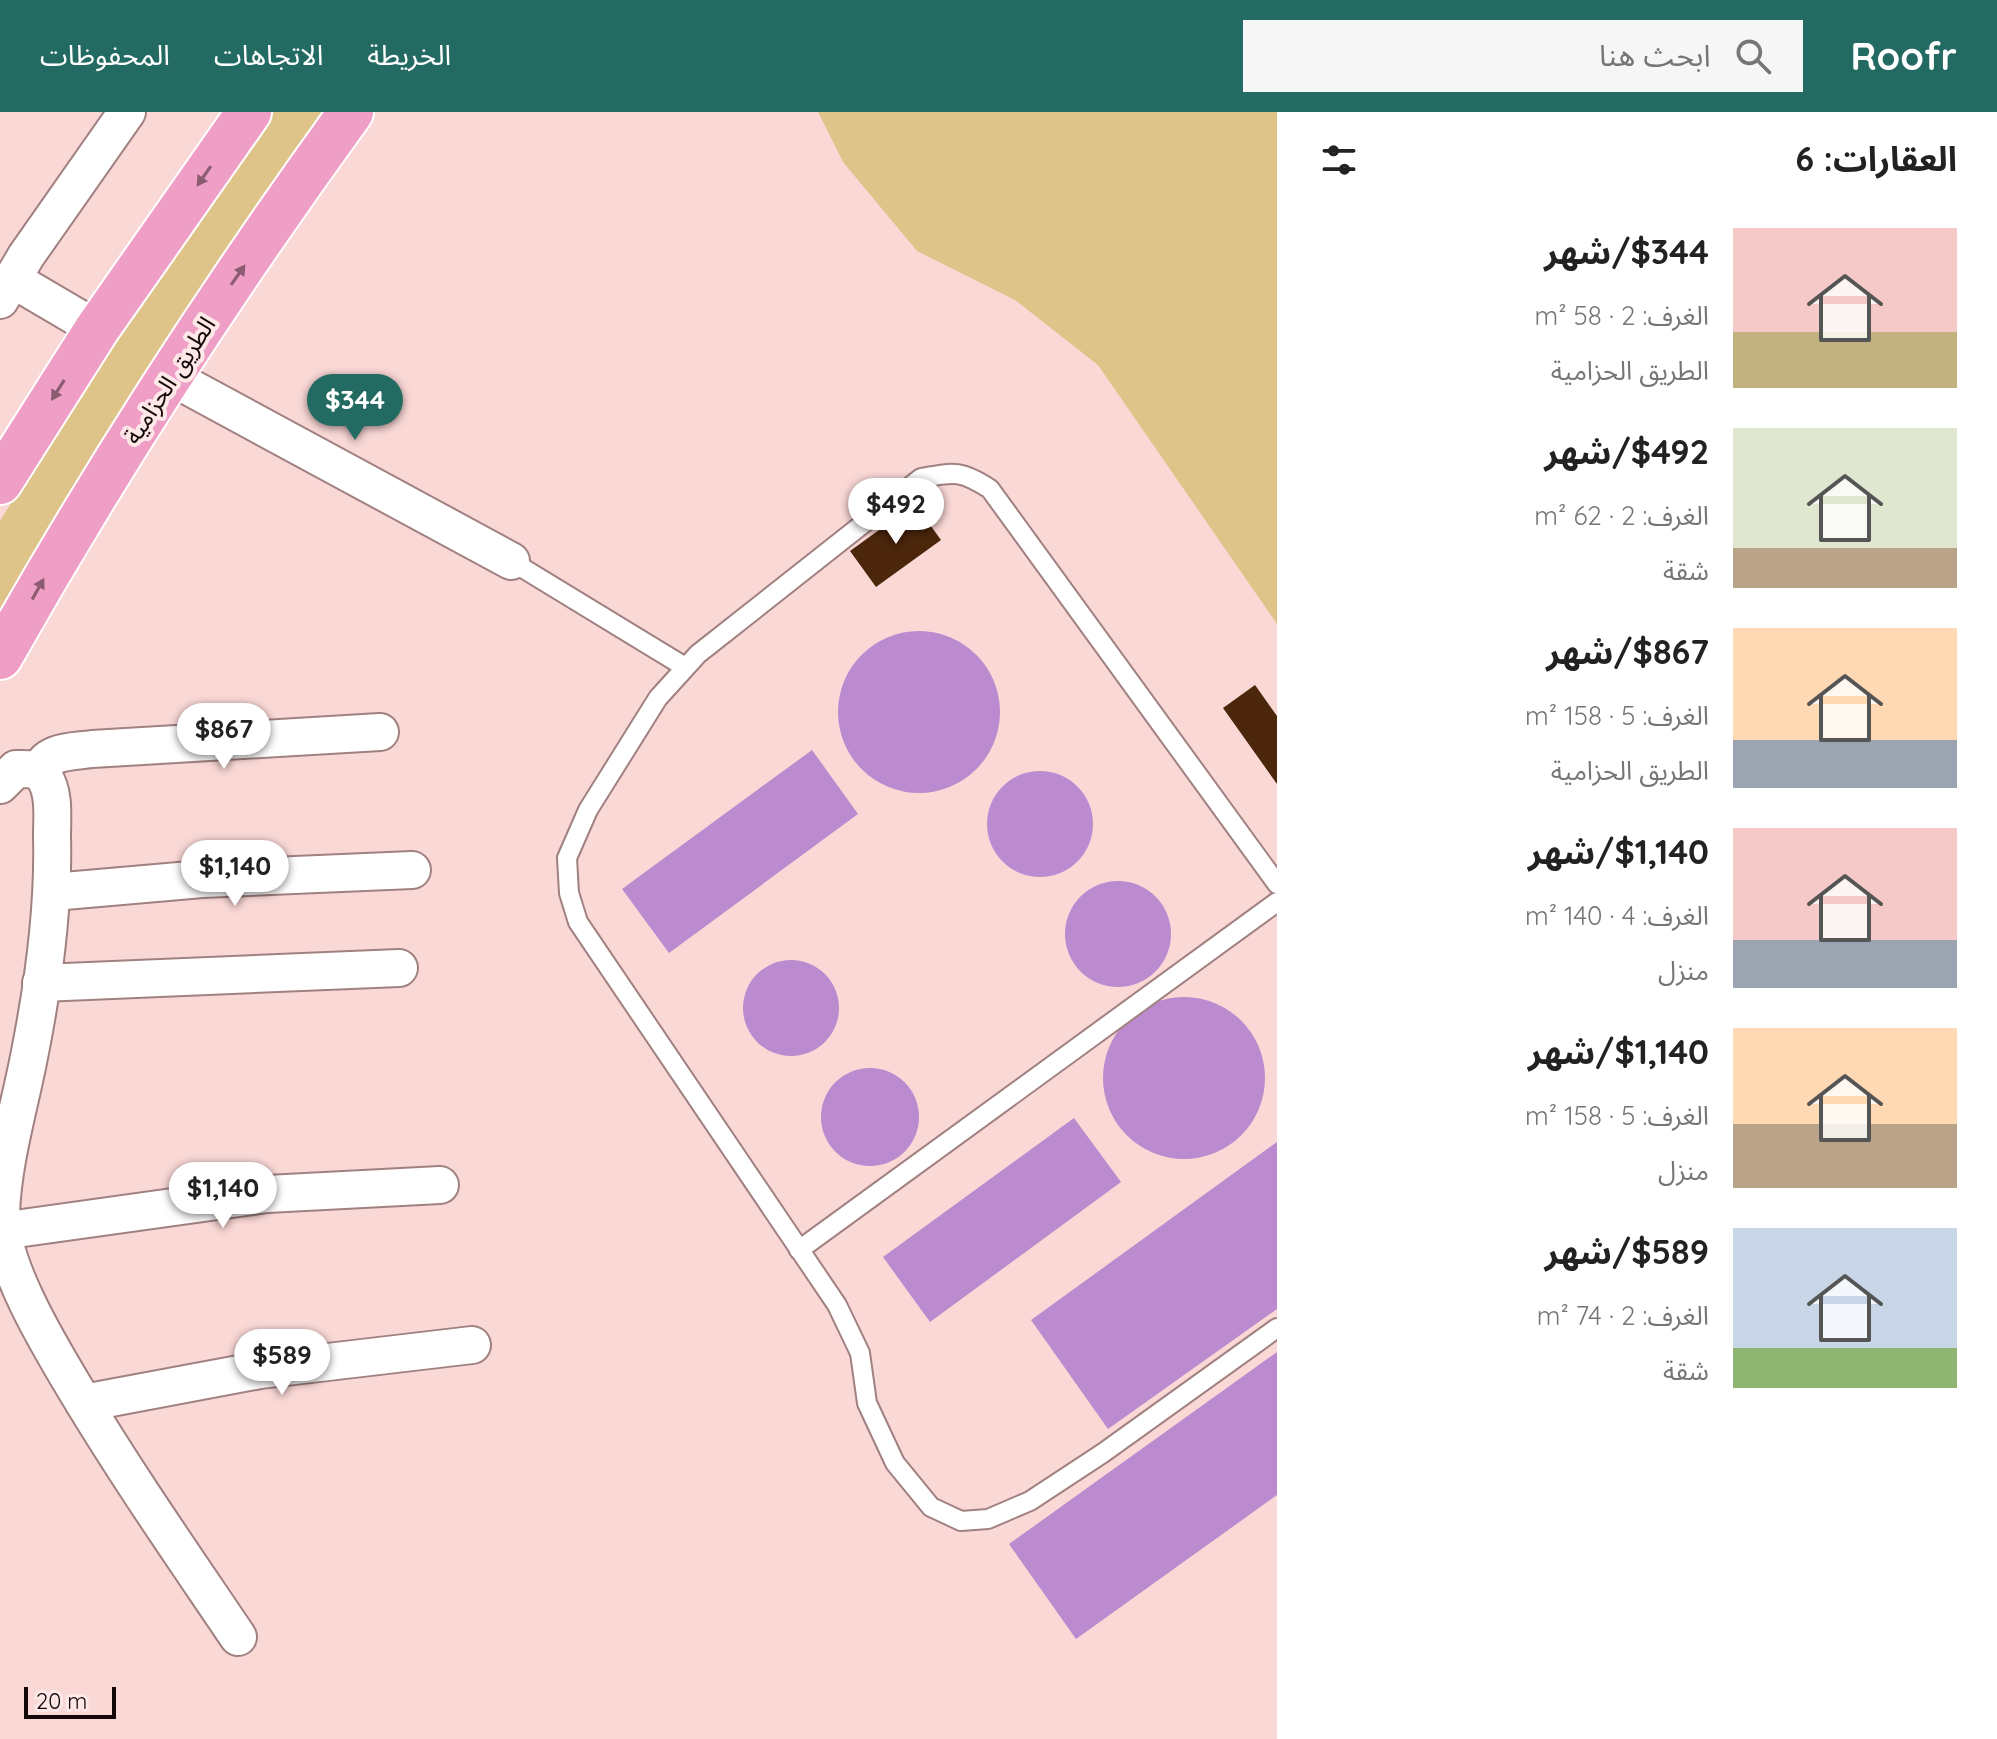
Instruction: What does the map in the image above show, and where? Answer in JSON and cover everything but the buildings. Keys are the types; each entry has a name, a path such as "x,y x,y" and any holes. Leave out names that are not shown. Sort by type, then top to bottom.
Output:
{"highway":[{"path":"0,482 97,329 249,112"},
{"name":"الطريق الحزامية","path":"0,657 59,552 171,377 351,112"}],"street":[{"path":"97,329 8,274 127,112"},
{"path":"171,377 511,561"},
{"path":"39,772 49,757 92,749 380,732"},
{"path":"0,785 16,769 39,772 48,786 52,805 53,892 41,983 4,1184 2,1232 20,1285 44,1337 120,1463 238,1637"},
{"path":"53,892 202,879 412,870"},
{"path":"41,983 399,968"},
{"path":"2,1232 267,1194 440,1185"},
{"path":"84,1403 260,1370 472,1345"}],"lane":[{"path":"1277,884 990,489 967,475 947,473 921,478 685,667 658,698 588,810 567,858 569,893 578,922 837,1305 860,1353 867,1403 895,1463 931,1507 961,1521 988,1519 1030,1501 1103,1453 1277,1328"},
{"path":"511,561 685,667"},
{"path":"799,1250 1277,902"}],"shaded area":[{"path":"268,112 334,112 0,625 0,521 154,271"},
{"path":"818,112 1277,112 1277,624 1098,365 1015,300 917,251 843,162"},
{"path":"919,631 950,637 976,655 994,681 1000,712 994,743 976,769 950,787 919,793 888,787 862,769 844,743 838,712 844,681 862,655 888,637"},
{"path":"812,750 858,814 669,953 622,889"},
{"path":"1040,771 1060,775 1078,786 1089,804 1093,824 1089,844 1078,862 1060,873 1040,877 1020,873 1002,862 991,844 987,824 991,804 1002,786 1020,775"},
{"path":"1118,881 1138,885 1156,896 1167,914 1171,934 1167,954 1156,972 1138,983 1118,987 1098,983 1080,972 1069,954 1065,934 1069,914 1080,896 1098,885"},
{"path":"782,960 800,960 818,968 831,981 839,999 836,1027 818,1048 800,1056 782,1056 764,1048 751,1035 743,1017 743,999 751,981 764,968"},
{"path":"1184,997 1215,1003 1241,1021 1259,1047 1265,1078 1259,1109 1241,1135 1215,1153 1184,1159 1153,1153 1127,1135 1109,1109 1103,1078 1109,1047 1127,1021 1153,1003"},
{"path":"870,1068 889,1072 904,1083 915,1098 919,1117 915,1136 904,1151 889,1162 870,1166 851,1162 836,1151 825,1136 821,1117 825,1098 836,1083 851,1072"},
{"path":"1074,1118 1121,1182 930,1322 883,1257"},
{"path":"1277,1142 1277,1309 1108,1429 1031,1320"},
{"path":"1277,1352 1277,1495 1076,1639 1009,1544"}]}
